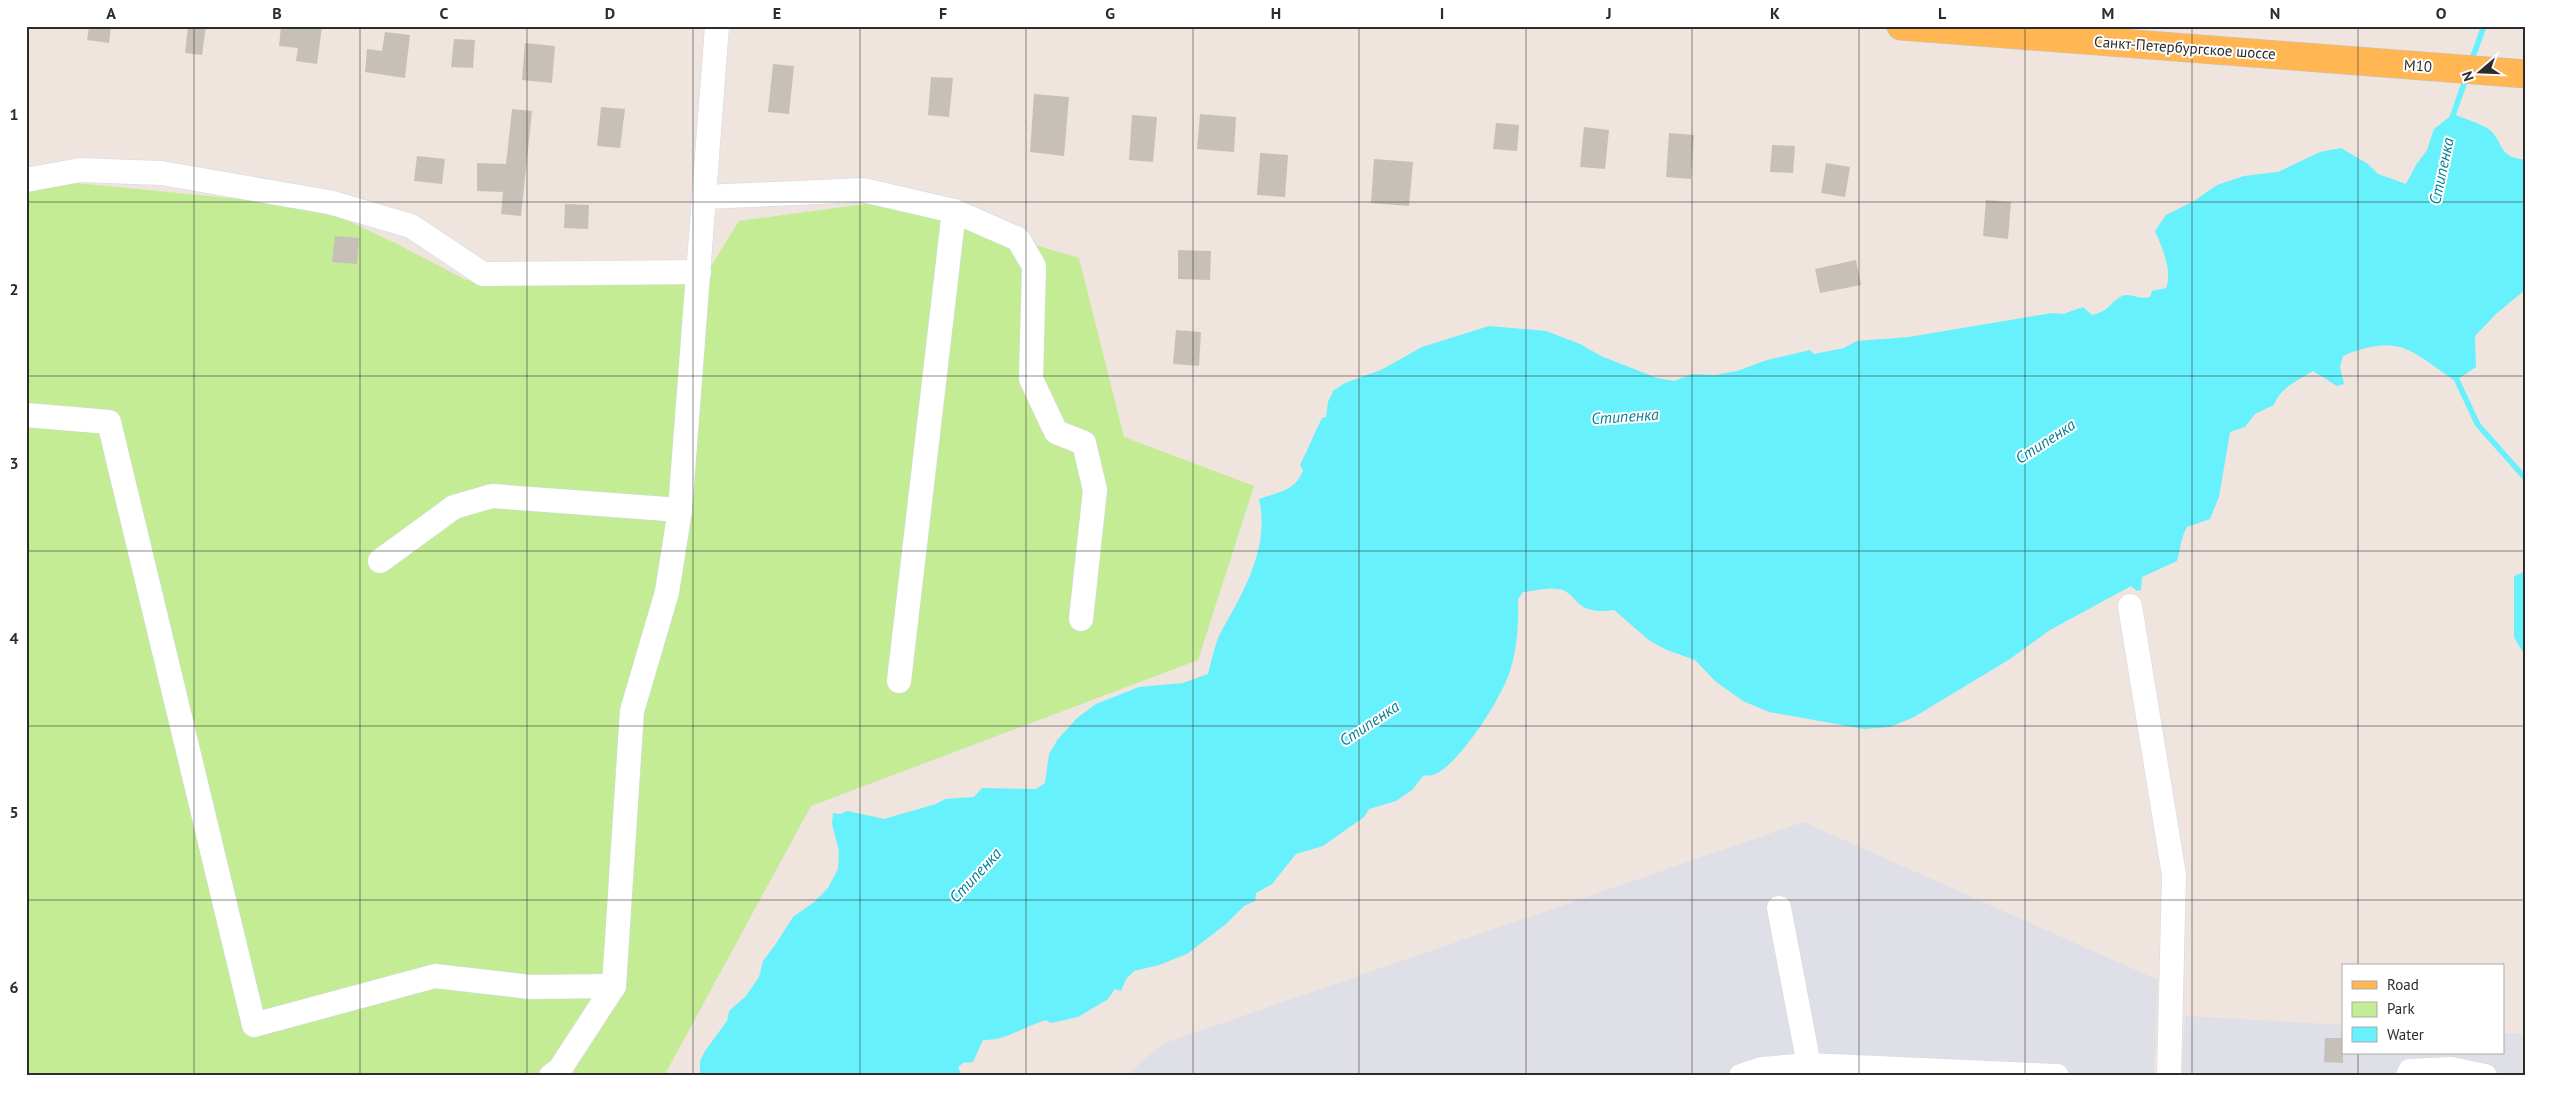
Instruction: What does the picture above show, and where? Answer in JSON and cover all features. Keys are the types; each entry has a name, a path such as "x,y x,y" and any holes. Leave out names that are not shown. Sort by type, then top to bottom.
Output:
{"main road":[{"name":"Санкт-Петербургское шоссе","path":"1901,26 2051,32 2350,61"},
{"name":"M10","path":"2350,61 2521,74"}],"street":[{"path":"551,1076 560,1069 614,986 632,711 668,592 680,510 717,26"},
{"path":"26,180 80,170 161,174 329,202 411,226 483,274 699,272"},
{"path":"705,197 864,190 954,211 1018,239 1034,266 1031,380 1056,432 1084,442 1095,490 1081,619"},
{"path":"899,680 954,211"},
{"path":"26,415 109,422 254,1025 435,976 530,987 614,986"},
{"path":"380,561 454,507 492,496 680,510"},
{"path":"2130,606 2174,875 2169,1076"},
{"path":"1779,908 1809,1065"},
{"path":"1755,1073 1809,1065 2057,1076"},
{"path":"2408,1076 2410,1071 2451,1069 2485,1076"}],"shaded area":[{"path":"1803,822 2158,980 2154,1076 1126,1076 1162,1044"},
{"path":"2185,1016 2342,1025 2342,1054 2504,1054 2504,1033 2526,1034 2526,1076 2181,1076"}],"green space":[{"path":"26,178 319,207 397,244 466,280 705,276 739,221 887,201 1079,258 1124,437 1254,486 1198,660 811,806 664,1076 26,1076"}],"water":[{"path":"2453,114 2489,129 2507,154 2517,159 2526,160 2526,289 2496,314 2475,336 2476,367 2455,381 2415,353 2403,348 2378,346 2362,349 2343,356 2340,367 2344,384 2337,386 2313,371 2295,381 2285,389 2274,405 2255,414 2245,427 2230,432 2219,497 2210,519 2187,527 2177,561 2142,577 2141,590 2137,591 2131,586 2050,630 2010,659 1914,717 1890,727 1864,729 1769,712 1743,701 1715,681 1695,660 1667,650 1650,641 1614,610 1599,611 1585,608 1569,594 1561,590 1550,588 1523,592 1518,599 1516,645 1510,671 1489,713 1455,759 1433,775 1423,776 1412,790 1396,801 1369,809 1364,817 1323,846 1296,854 1272,884 1256,893 1255,901 1244,906 1226,924 1187,954 1159,965 1134,971 1126,979 1121,991 1115,989 1108,999 1078,1017 1051,1023 1046,1020 1007,1036 983,1040 973,1062 963,1063 958,1067 962,1076 700,1076 700,1061 727,1021 729,1011 746,996 759,977 763,961 793,917 814,902 828,888 838,869 839,851 832,824 833,813 840,814 848,811 884,819 936,804 945,799 974,797 982,788 1036,789 1045,783 1049,754 1058,739 1077,718 1096,704 1139,687 1183,683 1208,674 1217,640 1247,583 1258,550 1262,516 1259,499 1291,487 1300,477 1303,470 1300,465 1322,418 1326,417 1328,402 1333,391 1345,383 1381,370 1422,347 1489,326 1546,331 1580,344 1601,356 1657,378 1674,381 1692,374 1715,375 1737,371 1767,360 1810,350 1814,354 1844,348 1857,341 1909,337 2052,313 2063,314 2083,307 2092,315 2106,309 2122,296 2129,295 2146,298 2150,297 2152,291 2166,288 2168,282 2167,267 2155,231 2166,215 2194,201 2217,185 2244,176 2278,172 2320,152 2341,148 2368,164 2378,174 2406,184 2427,150 2434,129"},
{"path":"2526,571 2526,658 2514,637 2514,576"}],"building":[{"path":"89,26 111,26 109,43 87,40"},
{"path":"188,26 206,26 202,55 185,53"},
{"path":"281,26 322,26 317,64 296,61 298,48 279,46"},
{"path":"385,32 410,35 405,78 365,72 367,49 382,51"},
{"path":"454,39 475,40 473,68 451,67"},
{"path":"525,43 555,46 552,83 522,80"},
{"path":"773,64 794,66 789,114 768,112"},
{"path":"931,77 953,78 949,117 928,115"},
{"path":"1034,94 1069,97 1064,156 1030,152"},
{"path":"601,107 625,109 620,148 597,146"},
{"path":"512,109 532,111 521,216 501,214 503,192 477,191 477,163 506,164"},
{"path":"1200,114 1236,117 1234,152 1197,149"},
{"path":"1132,115 1157,117 1153,162 1129,160"},
{"path":"1496,123 1519,125 1517,151 1493,149"},
{"path":"1584,127 1609,130 1605,169 1580,167"},
{"path":"1669,133 1694,135 1691,179 1666,177"},
{"path":"1772,145 1795,146 1793,173 1770,172"},
{"path":"1260,153 1288,155 1285,197 1257,195"},
{"path":"417,156 445,159 442,184 414,181"},
{"path":"1374,159 1413,162 1409,206 1371,203"},
{"path":"1826,163 1850,167 1845,197 1821,193"},
{"path":"1986,200 2011,202 2008,239 1983,236"},
{"path":"565,204 589,205 588,229 564,228"},
{"path":"335,236 359,238 357,264 332,262"},
{"path":"1178,250 1211,251 1210,280 1178,279"},
{"path":"1856,260 1861,285 1820,293 1815,269"},
{"path":"1176,330 1201,332 1199,366 1173,364"},
{"path":"2325,1038 2342,1038 2343,1063 2324,1062"}],"waterway":[{"name":"Стипенка","path":"2471,62 2484,26"},
{"name":"Стипенка","path":"2451,121 2466,78"},
{"path":"2454,374 2478,425 2526,479"}]}
